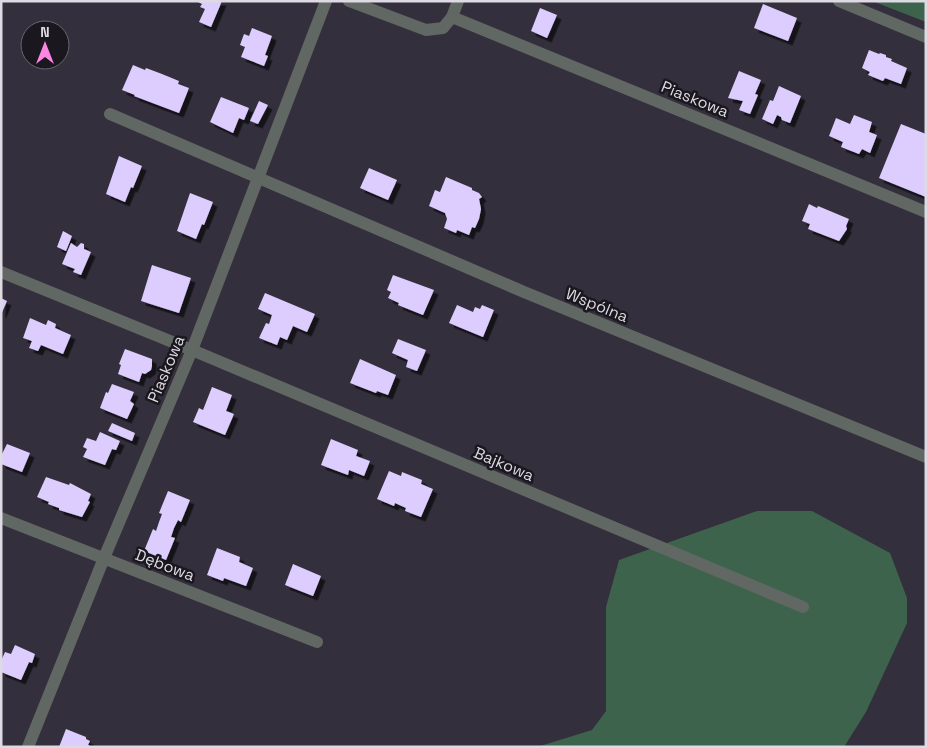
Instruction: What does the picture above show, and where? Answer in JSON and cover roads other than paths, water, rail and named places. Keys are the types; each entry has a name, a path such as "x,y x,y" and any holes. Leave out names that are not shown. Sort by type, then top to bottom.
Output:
{"street":[{"name":"Piaskowa","path":"28,747 104,558 192,350 326,1"},
{"path":"349,1 426,30 443,28 452,17 458,1"},
{"path":"839,1 926,37"},
{"name":"Piaskowa","path":"452,17 926,212"},
{"name":"Wspólna","path":"110,114 524,292 926,457"},
{"name":"Bajkowa","path":"1,272 192,350 803,607"},
{"name":"Dębowa","path":"1,518 318,642"}]}
